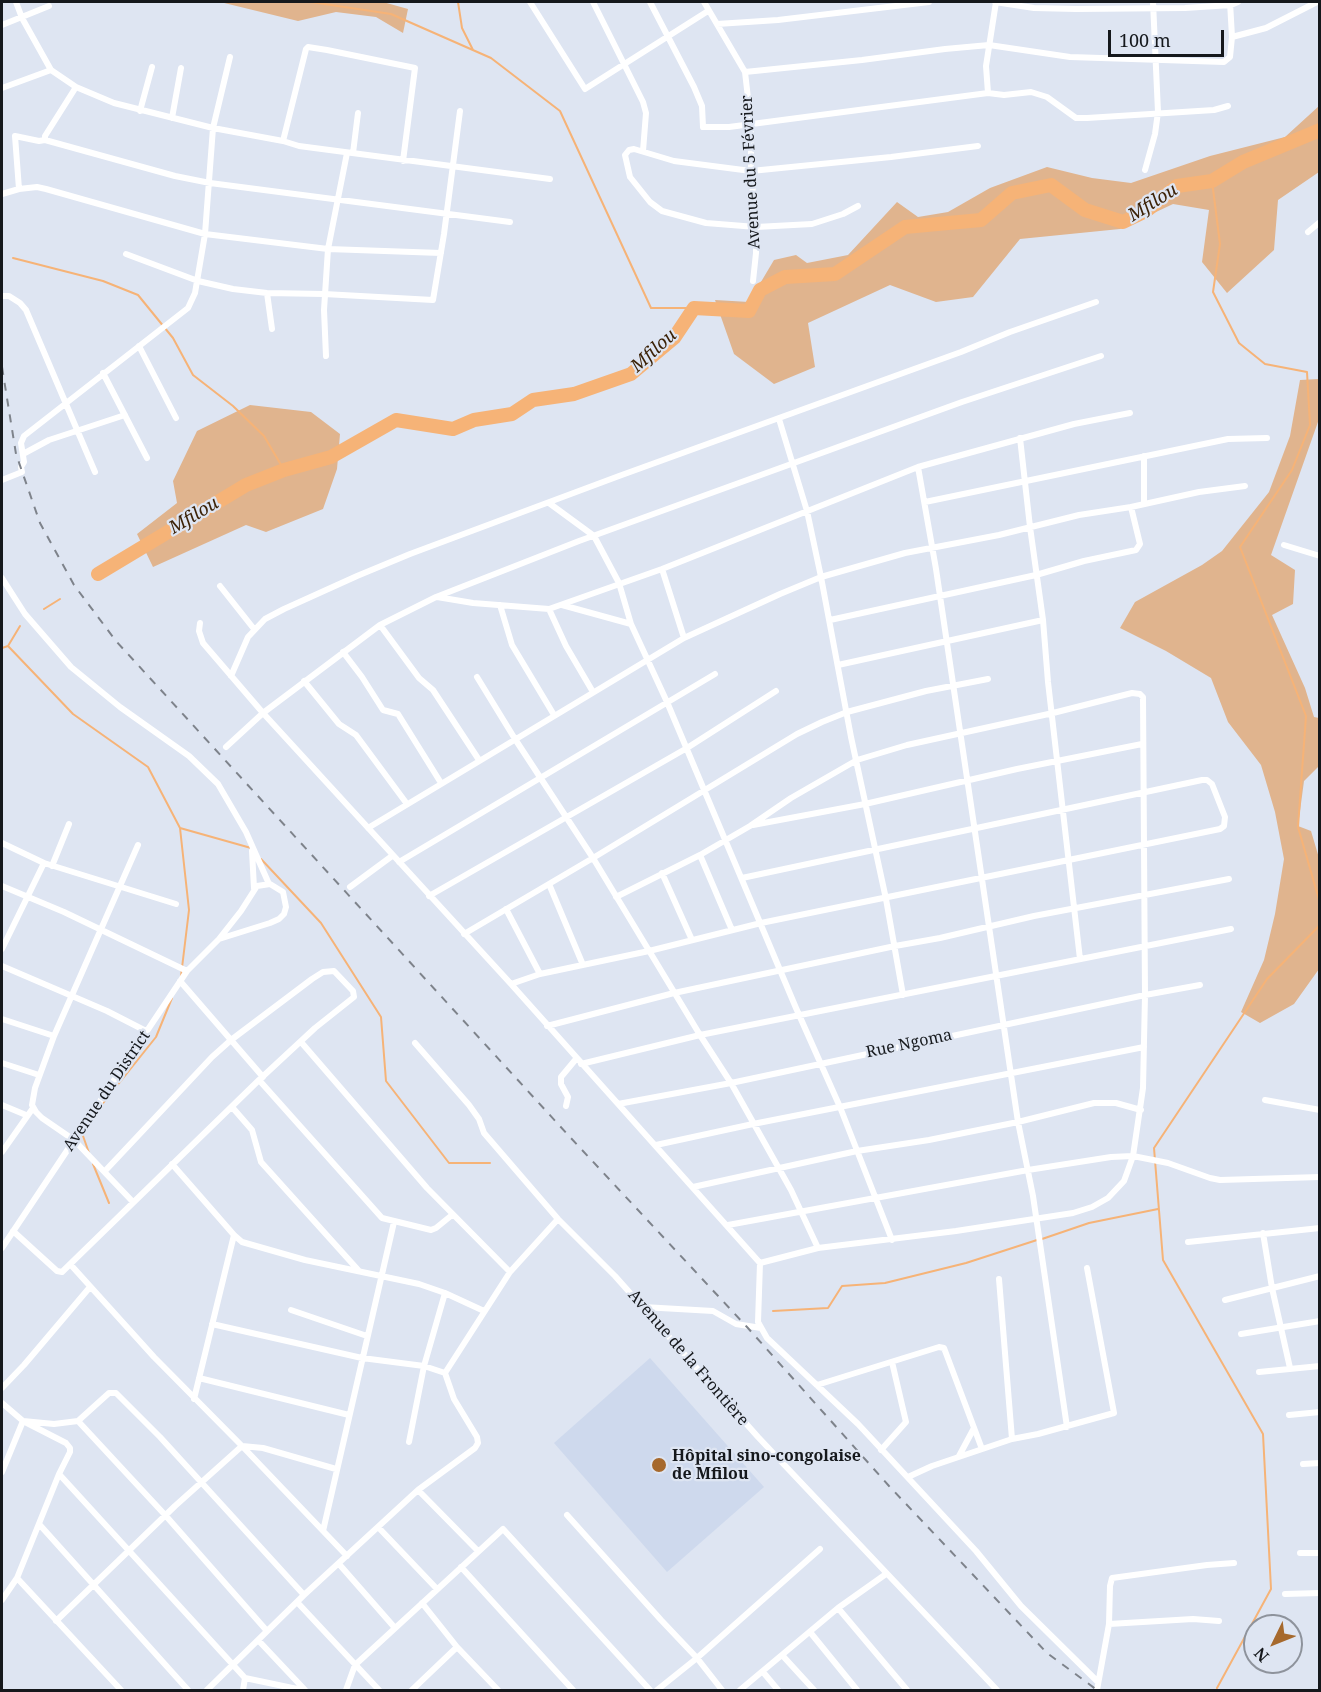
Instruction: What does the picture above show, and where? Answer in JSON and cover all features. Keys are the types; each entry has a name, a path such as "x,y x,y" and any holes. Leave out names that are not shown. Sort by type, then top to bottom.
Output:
{"street":[{"path":"16,2 22,18 51,70 76,87 114,103 213,128 283,141 298,147 550,179"},
{"path":"530,2 585,89 708,11"},
{"path":"593,2 643,102 646,113 643,152"},
{"path":"650,2 669,35 702,106 703,127 729,127 988,93 1004,95 1031,92 1047,97 1076,118 1214,110 1228,106"},
{"name":"Avenue du 5 Février","path":"704,2 745,72 751,124 751,171 756,227 753,281"},
{"path":"717,24 778,20 929,2"},
{"path":"988,93 986,66 996,2 1034,8 1239,2"},
{"path":"1232,37 1266,28 1317,2"},
{"path":"745,72 989,45 1070,57 1224,62 1230,57 1232,37 1230,3"},
{"path":"1145,170 1155,134 1158,112 1153,5"},
{"path":"2,25 49,6"},
{"path":"283,141 306,49 308,47 337,51 415,68 403,161"},
{"path":"2,480 22,472 21,439 188,308 198,281 210,183 213,128 230,57"},
{"path":"140,111 152,67"},
{"path":"172,118 181,68"},
{"path":"2,88 51,70"},
{"path":"45,140 45,136 76,87"},
{"path":"126,254 198,281 233,289 267,293 433,300 460,111"},
{"path":"326,356 324,294 328,249 358,114"},
{"path":"19,189 15,136 45,140 136,166 210,183 510,222"},
{"path":"858,206 843,214 812,224 756,227 706,223 662,211 630,177 626,166 626,155 629,150 682,163 751,171 978,146"},
{"path":"2,194 37,187 205,234 328,249 441,253"},
{"path":"1308,232 1320,222"},
{"path":"267,293 272,329"},
{"path":"2,296 9,296 26,310 95,472"},
{"path":"231,676 245,643 254,629 266,619 357,576 410,554 1096,302"},
{"path":"138,346 176,418"},
{"path":"226,747 263,713 380,625 436,597 594,536 962,402 1101,356"},
{"path":"103,374 147,458"},
{"path":"436,597 473,603 549,609 662,568 918,467 1020,438 1130,413"},
{"path":"23,454 49,440 125,415"},
{"path":"779,419 807,511 886,899 903,995"},
{"path":"1020,438 1043,620 1080,959"},
{"path":"925,502 1228,439 1267,438"},
{"path":"1144,456 1144,503"},
{"path":"918,467 940,595 1018,1122 1028,1170 1067,1427"},
{"path":"368,828 684,638 821,577 905,553 1079,515 1131,507 1198,492 1245,486"},
{"path":"549,503 594,536 618,583 631,624 687,748 780,971 840,1107 892,1239"},
{"path":"830,620 1036,575 1084,561 1136,550 1140,544 1131,507"},
{"path":"1284,545 1320,556"},
{"path":"662,568 684,638"},
{"name":"Avenue du District","path":"2,578 25,614 71,667 206,771 218,784 236,813 269,884 283,892 284,914 270,923 219,939"},
{"path":"220,586 254,629"},
{"path":"500,605 512,645 554,715"},
{"path":"561,605 631,624"},
{"path":"549,609 566,646 593,692"},
{"path":"838,665 1043,620"},
{"path":"200,623 199,631 203,643 263,713 511,984 760,1263 758,1316 767,1338 818,1385 908,1477 976,1551 1021,1606 1098,1682"},
{"path":"380,625 419,678 433,690 479,760"},
{"path":"343,652 362,676 383,710 394,711 398,714 441,783"},
{"path":"399,862 715,674"},
{"path":"477,677 593,858 731,1083 802,1212 818,1248"},
{"path":"464,934 797,734 847,712 988,679"},
{"path":"304,681 339,724 356,735 407,804"},
{"path":"429,896 687,748 776,691"},
{"path":"616,897 700,855 857,760 906,745 1132,693 1140,693 1143,697 1144,1047 1141,1110 1133,1156 1124,1181 1108,1198 1073,1214 818,1248 760,1263"},
{"path":"750,826 865,804 1143,744"},
{"path":"511,984 540,974 649,951 761,923 1220,829 1226,822 1212,784 1207,780 742,878"},
{"path":"52,866 69,824"},
{"path":"2,843 52,866 176,904"},
{"path":"133,1202 74,1140 53,1126 33,1108 32,1099 39,1075 71,995 138,845"},
{"name":"Avenue du District","path":"2,1248 187,971 219,939 241,911 254,888 252,845"},
{"path":"700,855 732,930"},
{"path":"350,887 392,856"},
{"path":"2,950 44,863"},
{"path":"662,873 692,940"},
{"path":"547,1026 674,993 1228,879"},
{"path":"254,888 261,884 269,884"},
{"path":"549,884 583,965"},
{"path":"2,886 101,929 187,971"},
{"path":"506,909 540,974"},
{"path":"566,1106 568,1097 561,1084 561,1077 579,1061 1231,929"},
{"path":"2,966 71,995 146,1031"},
{"path":"2,1232 11,1234 59,1272 70,1264 261,1078 354,997 353,991 334,971 323,972 231,1040 212,1057 105,1171"},
{"path":"180,981 381,1217 431,1230 452,1215"},
{"name":"Rue Ngoma","path":"618,1104 731,1083 819,1062 1200,985"},
{"path":"2,1019 54,1036"},
{"path":"301,1042 366,1120 452,1215 510,1272"},
{"name":"Avenue de la Frontière","path":"415,1043 469,1106 479,1119 484,1132 558,1219 643,1307 750,1429 997,1690"},
{"path":"656,1145 1144,1047"},
{"path":"2,1063 39,1075"},
{"path":"1265,1100 1320,1110"},
{"path":"693,1187 857,1151 929,1140 1018,1122 1100,1102 1116,1103 1141,1110"},
{"path":"2,1105 26,1115"},
{"path":"232,1107 252,1130 261,1162 360,1272"},
{"path":"2,1152 33,1108"},
{"path":"728,1225 1110,1157 1133,1156 1168,1163 1220,1180 1320,1177"},
{"path":"172,1164 234,1235 243,1242 284,1254 382,1275 445,1293 484,1311"},
{"path":"445,1373 510,1272 558,1219"},
{"path":"323,1531 394,1222"},
{"path":"1188,1242 1320,1228"},
{"path":"1263,1233 1272,1288 1290,1368"},
{"path":"194,1399 234,1235"},
{"path":"70,1264 194,1399 347,1556"},
{"path":"908,1477 959,1456 1012,1439 1067,1427 1114,1413 1087,1268"},
{"path":"1225,1300 1320,1276"},
{"path":"999,1280 1012,1439"},
{"path":"2,1388 90,1287"},
{"path":"409,1442 424,1366 445,1293"},
{"path":"643,1307 714,1311 736,1324 761,1328"},
{"path":"291,1310 367,1336"},
{"path":"1240,1334 1320,1321"},
{"path":"212,1324 362,1358 424,1366 445,1373"},
{"path":"818,1385 939,1347 944,1348 982,1449"},
{"path":"881,1450 906,1422 892,1362"},
{"path":"1259,1372 1320,1366"},
{"path":"207,1690 304,1595 418,1490 475,1448 478,1443 477,1437 454,1400 445,1373"},
{"path":"199,1378 349,1415"},
{"path":"23,1421 54,1424 78,1421 109,1394 116,1393 154,1430 304,1595"},
{"path":"2,1403 23,1421 66,1443 70,1448 16,1578 2,1600"},
{"path":"1289,1415 1320,1412"},
{"path":"2,1472 23,1421"},
{"path":"78,1421 166,1516 267,1631"},
{"path":"959,1456 974,1428"},
{"path":"56,1621 200,1483 242,1446 263,1448 336,1469"},
{"path":"2,1452 9,1456"},
{"path":"1303,1464 1320,1462"},
{"path":"59,1474 245,1678 304,1690"},
{"path":"418,1490 478,1551"},
{"path":"567,1515 697,1658 722,1690"},
{"path":"39,1524 188,1690"},
{"path":"378,1527 437,1589"},
{"path":"346,1690 355,1665 503,1529 650,1690"},
{"path":"657,1690 697,1658 820,1548"},
{"path":"1308,1550 1300,1553 1320,1552"},
{"path":"339,1563 395,1628"},
{"path":"1097,1690 1109,1624 1112,1578 1234,1563"},
{"path":"461,1567 573,1690"},
{"path":"740,1690 838,1608 886,1574"},
{"path":"16,1578 120,1690"},
{"path":"1285,1594 1320,1593"},
{"path":"297,1602 379,1690"},
{"path":"422,1603 495,1689"},
{"path":"838,1608 906,1690"},
{"path":"1109,1624 1193,1619 1219,1621"},
{"path":"810,1632 857,1690"},
{"path":"258,1640 304,1690"},
{"path":"412,1690 458,1647"},
{"path":"782,1655 814,1690"},
{"path":"763,1672 778,1690"},
{"path":"243,1690 245,1678"}],"shaded area":[{"path":"220,2 383,2 408,9 403,33 376,17 336,12 298,21"},
{"path":"1319,106 1319,172 1278,200 1274,250 1227,293 1202,262 1209,210 1173,204 1120,229 1020,239 973,297 936,302 890,285 808,323 815,367 774,384 734,354 715,300 749,302 774,260 796,255 807,263 848,255 897,202 918,217 948,212 990,188 1047,167 1092,178 1131,183 1210,156 1285,137"},
{"path":"1319,379 1319,419 1271,555 1295,570 1293,604 1272,615 1305,688 1314,717 1319,718 1319,766 1304,781 1298,826 1311,831 1319,858 1319,969 1294,1004 1260,1023 1241,1012 1264,960 1275,914 1284,859 1275,812 1261,765 1228,722 1211,678 1166,651 1120,628 1135,602 1202,565 1222,551 1269,492 1290,436 1300,380"},
{"path":"250,405 311,412 340,434 337,469 323,509 266,532 246,525 153,567 137,534 177,503 173,481 197,431"},
{"name":"Hôpital sino-congolaise de Mfilou","path":"650,1358 764,1487 667,1572 554,1443"}],"waterway":[{"path":"311,2 391,14 491,58 560,111 651,308 694,308"},
{"path":"458,2 462,28 473,50"},
{"name":"Mfilou","path":"98,574 246,485 284,470 331,457 396,420 453,429 474,420 512,414 533,400 574,394 631,374 674,338 694,308 749,311 760,290 785,277 835,274 905,227 981,220 1012,193 1051,185 1085,210 1123,222 1146,211 1177,186 1212,181 1243,162 1320,130"},
{"path":"1212,181 1220,244 1213,292 1239,343 1265,364 1307,372 1310,425 1292,470 1240,547 1306,716 1298,827 1320,903"},
{"path":"13,258 103,281 138,295 173,338 193,375 233,406 264,436 284,470"},
{"name":"Mfilou","path":"44,609 60,599"},
{"name":"Mfilou","path":"2,648 8,646 20,626"},
{"path":"8,646 73,714 148,767 180,828 189,910 181,976"},
{"path":"180,828 251,848"},
{"path":"261,859 321,923 381,1017 386,1081 449,1163 490,1163"},
{"path":"1217,1688 1271,1589 1263,1434 1163,1260 1154,1148 1267,979 1320,925"},
{"path":"96,1112 156,1037 172,998"},
{"path":"82,1133 89,1153"},
{"path":"93,1164 109,1203"},
{"path":"1042,1239 1089,1223 1158,1209"},
{"path":"773,1311 828,1308 842,1286 885,1283 966,1263 1037,1240"}],"railway":[{"path":"2,367 16,454 40,523 74,585 116,641 747,1327 889,1486 1047,1653 1097,1690"}],"place":[{"name":"Hôpital sino-congolaise de Mfilou","path":"659,1465"}]}
